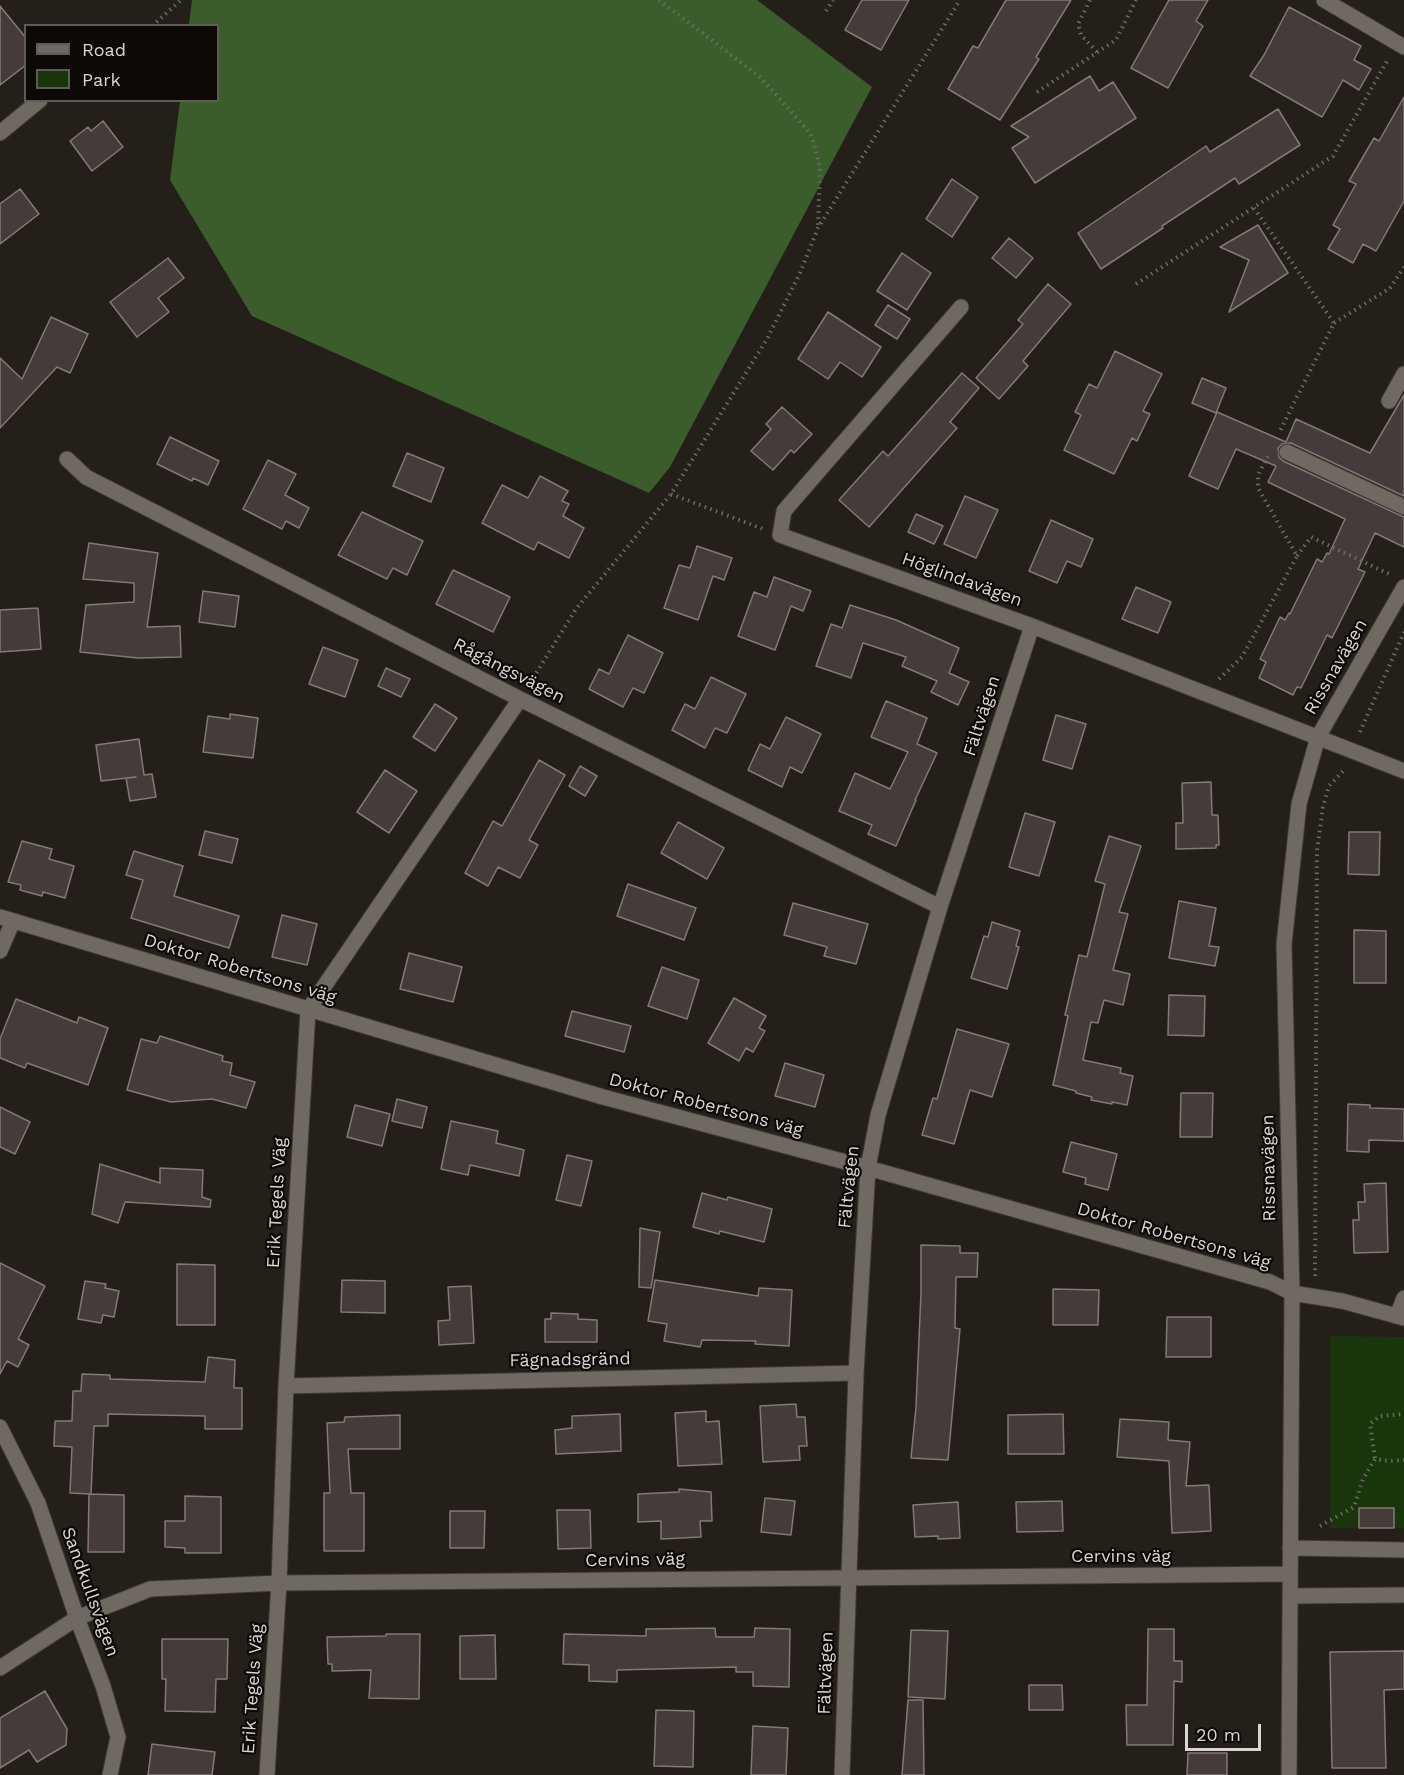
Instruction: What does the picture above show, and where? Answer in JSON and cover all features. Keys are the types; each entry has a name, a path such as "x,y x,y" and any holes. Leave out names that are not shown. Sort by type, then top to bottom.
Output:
{"street":[{"path":"1324,0 1401,45"},
{"path":"0,133 38,102"},
{"path":"780,535 784,511 961,306"},
{"path":"1389,401 1404,374"},
{"path":"1287,452 1404,507"},
{"name":"Rågångsvägen","path":"67,459 86,477 520,699 940,907"},
{"name":"Höglindavägen","path":"780,535 1032,626 1404,771"},
{"name":"Rissnavägen","path":"1289,1775 1292,1293 1284,944 1299,804 1318,737 1399,582"},
{"name":"Fältvägen","path":"842,1775 856,1373 867,1168 878,1115 940,907 1032,626"},
{"path":"308,1010 520,699"},
{"path":"0,951 7,919"},
{"name":"Doktor Robertsons väg","path":"7,919 603,1097 867,1168 1270,1282 1292,1293 1342,1301 1400,1317"},
{"name":"Erik Tegels Väg","path":"267,1775 279,1583 286,1386 308,1010"},
{"path":"1400,1317 1404,1299"},
{"name":"Fägnadsgränd","path":"286,1386 856,1373"},
{"name":"Sandkullsvägen","path":"0,1427 38,1503 103,1686 118,1737 110,1775"},
{"path":"1290,1548 1404,1550"},
{"name":"Cervins väg","path":"0,1668 77,1618 150,1589 279,1583 1290,1574"},
{"path":"1290,1596 1404,1595"}],"path":[{"path":"154,24 181,0"},
{"path":"659,0 760,77 811,134 820,167 818,228"},
{"path":"826,11 832,0"},
{"path":"520,699 576,609 671,494 767,339 800,273 818,228 960,0"},
{"path":"1090,0 1078,24 1081,35 1098,52"},
{"path":"1037,92 1116,40 1136,0"},
{"path":"1136,284 1334,156 1401,45"},
{"path":"1334,323 1390,288 1404,267"},
{"path":"671,494 780,535"},
{"path":"1297,556 1311,537 1399,582"},
{"path":"1315,1296 1317,851 1323,807 1329,786 1343,774 1404,632"},
{"path":"1320,1526 1354,1507 1363,1479 1375,1458 1370,1424 1380,1416 1404,1414"},
{"path":"1375,1458 1389,1461 1404,1460"}],"green space":[{"path":"192,0 757,0 872,87 670,467 649,493 252,316 170,180 180,102 219,102 219,24 189,24"},
{"path":"1330,1336 1404,1337 1404,1528 1330,1528"}],"building":[{"path":"862,0 909,0 881,50 845,30"},
{"path":"1006,0 1071,0 1036,57 1039,59 1000,120 948,89 973,46 978,48"},
{"path":"1169,0 1208,0 1196,21 1203,26 1168,88 1131,68"},
{"path":"0,6 24,36 24,67 0,85"},
{"path":"1289,7 1361,46 1354,60 1371,69 1359,90 1343,80 1322,117 1250,76 1264,55"},
{"path":"1090,76 1099,91 1113,82 1136,118 1035,183 1012,148 1029,137 1011,126"},
{"path":"1404,97 1404,201 1376,251 1363,244 1353,263 1328,249 1340,229 1333,225 1356,184 1349,181 1374,138 1379,141"},
{"path":"1278,109 1300,145 1239,184 1235,178 1101,269 1078,233 1206,146 1210,152"},
{"path":"103,121 123,147 92,171 70,141 88,127 91,131"},
{"path":"952,179 978,197 952,237 926,219"},
{"path":"20,189 39,214 0,244 0,204"},
{"path":"1258,225 1288,273 1229,312 1249,260 1220,247"},
{"path":"1009,238 1033,258 1016,278 992,258"},
{"path":"902,253 931,273 907,310 877,291"},
{"path":"168,258 184,278 158,298 169,312 137,337 110,302"},
{"path":"1048,284 1071,304 1023,361 1028,366 999,399 976,378 1023,324 1018,320"},
{"path":"888,305 910,319 897,339 875,325"},
{"path":"828,312 881,347 862,377 840,362 828,379 798,359"},
{"path":"51,317 88,334 70,373 57,367 0,428 0,358 22,379"},
{"path":"1115,351 1162,374 1143,411 1150,414 1137,441 1132,438 1114,474 1064,450 1081,415 1075,412 1089,384 1097,388"},
{"path":"962,373 979,388 950,422 957,428 869,527 839,500 883,451 888,456"},
{"path":"1202,378 1226,388 1216,413 1192,403"},
{"path":"1404,395 1404,496 1291,443 1282,444 1278,448 1279,457 1283,461 1404,517 1404,547 1375,533 1358,569 1365,572 1332,638 1327,635 1301,688 1297,687 1293,695 1259,678 1266,662 1260,659 1280,617 1285,620 1290,614 1317,559 1322,562 1327,553 1329,554 1345,519 1268,482 1276,466 1236,449 1218,489 1189,476 1217,412 1286,442 1296,419 1370,453"},
{"path":"782,407 812,434 794,453 791,450 773,470 751,451 771,429 766,424"},
{"path":"170,437 219,461 208,485 193,478 192,481 157,464"},
{"path":"407,453 444,468 431,502 393,486"},
{"path":"268,460 296,474 285,495 309,508 299,528 286,521 282,529 243,509"},
{"path":"540,476 568,491 562,501 569,504 563,516 584,528 569,558 538,542 534,550 482,523 502,485 528,498"},
{"path":"965,496 998,510 976,558 944,544"},
{"path":"362,512 423,541 407,575 393,568 387,579 338,555"},
{"path":"916,514 943,526 934,544 908,532"},
{"path":"1051,520 1093,539 1081,567 1067,561 1057,583 1029,571"},
{"path":"89,543 158,553 147,627 180,626 181,657 138,658 80,652 86,605 134,602 134,583 83,579"},
{"path":"697,546 732,558 724,580 713,576 698,620 664,608 679,565 690,568"},
{"path":"453,570 510,597 493,632 436,604"},
{"path":"774,577 811,591 803,611 791,606 775,650 738,636 754,592 767,597"},
{"path":"1136,587 1171,602 1158,633 1122,619"},
{"path":"203,591 239,596 235,627 199,622"},
{"path":"850,605 896,620 959,648 949,673 969,682 958,705 931,692 937,681 902,666 906,657 863,643 851,678 816,666 831,624 842,628"},
{"path":"38,608 41,649 0,652 0,610"},
{"path":"628,635 663,653 644,693 633,688 623,707 589,689 599,669 609,674"},
{"path":"323,647 358,660 345,697 309,684"},
{"path":"386,668 410,679 401,697 378,686"},
{"path":"711,677 746,694 727,733 715,728 705,748 672,730 685,704 695,709"},
{"path":"886,701 927,718 917,744 937,753 896,846 868,834 872,825 839,811 855,773 890,789 908,752 871,737"},
{"path":"435,704 457,718 435,751 413,737"},
{"path":"230,714 258,718 253,758 203,752 208,716 230,719"},
{"path":"1056,715 1086,724 1072,769 1043,760"},
{"path":"786,717 821,734 802,773 790,767 782,787 748,770 760,744 770,749"},
{"path":"139,739 144,775 152,774 156,797 130,801 126,778 101,781 96,745"},
{"path":"539,760 565,775 529,840 538,845 520,878 498,867 488,886 465,873 493,821 502,826"},
{"path":"580,766 597,776 585,796 569,786"},
{"path":"385,770 417,791 389,833 357,812"},
{"path":"1211,782 1212,815 1218,815 1219,845 1216,845 1216,848 1176,849 1176,823 1183,823 1182,783"},
{"path":"1025,813 1055,822 1039,876 1009,867"},
{"path":"678,822 724,848 707,879 661,853"},
{"path":"205,831 238,839 232,863 199,855"},
{"path":"1349,832 1380,832 1379,875 1348,874"},
{"path":"1109,836 1141,846 1119,912 1128,914 1113,970 1130,974 1123,1005 1104,1000 1098,1023 1091,1022 1083,1060 1121,1068 1120,1073 1133,1076 1127,1105 1091,1100 1092,1097 1053,1085 1068,1016 1065,1015 1079,955 1087,957 1105,884 1095,881"},
{"path":"22,841 52,849 49,859 74,866 65,898 43,892 42,896 20,890 21,885 8,882"},
{"path":"134,851 183,866 174,896 239,916 229,948 131,918 143,880 126,875"},
{"path":"628,884 696,908 684,940 617,916"},
{"path":"1179,901 1216,908 1209,946 1219,947 1215,966 1169,958"},
{"path":"793,903 868,924 856,964 824,956 827,947 784,935"},
{"path":"282,915 317,924 307,965 272,957"},
{"path":"992,922 1020,931 1016,946 1019,947 1007,989 971,978 984,936 988,937"},
{"path":"1354,930 1386,931 1386,983 1354,983"},
{"path":"409,953 462,967 453,1002 400,989"},
{"path":"662,967 699,980 687,1019 648,1006"},
{"path":"1169,995 1205,996 1204,1036 1168,1035"},
{"path":"734,998 766,1016 759,1028 765,1031 753,1052 746,1048 739,1061 708,1043"},
{"path":"16,999 77,1023 79,1017 108,1028 88,1085 27,1063 25,1068 0,1058 0,1039"},
{"path":"572,1011 631,1026 624,1052 565,1036"},
{"path":"957,1029 1009,1044 992,1097 970,1090 954,1144 922,1135 933,1098 937,1099"},
{"path":"160,1036 223,1056 222,1061 232,1063 230,1075 255,1082 246,1108 212,1099 171,1102 127,1090 141,1039 157,1043"},
{"path":"785,1063 824,1075 815,1107 775,1096"},
{"path":"1181,1093 1213,1093 1212,1137 1180,1137"},
{"path":"397,1099 427,1107 422,1128 392,1121"},
{"path":"1348,1104 1370,1105 1370,1108 1404,1109 1404,1141 1369,1140 1369,1152 1347,1151"},
{"path":"355,1105 390,1114 382,1146 347,1137"},
{"path":"0,1107 30,1122 15,1154 0,1147"},
{"path":"451,1121 498,1131 496,1143 524,1150 519,1176 470,1165 468,1175 441,1169"},
{"path":"1071,1142 1117,1154 1108,1190 1085,1184 1086,1178 1063,1172"},
{"path":"567,1155 592,1161 581,1206 556,1200"},
{"path":"100,1164 160,1183 160,1168 203,1170 202,1197 211,1200 210,1207 125,1202 118,1223 92,1214"},
{"path":"1386,1183 1388,1252 1354,1253 1353,1220 1359,1220 1358,1202 1365,1202 1364,1184"},
{"path":"702,1193 727,1200 728,1197 772,1209 764,1242 693,1227"},
{"path":"640,1228 660,1232 651,1288 639,1287"},
{"path":"921,1245 960,1246 960,1253 978,1253 977,1277 956,1277 955,1328 960,1329 948,1460 911,1458 916,1407"},
{"path":"0,1263 45,1286 18,1339 29,1345 18,1367 7,1361 0,1374"},
{"path":"177,1264 215,1265 215,1325 177,1325"},
{"path":"342,1280 385,1281 385,1313 341,1312"},
{"path":"655,1280 758,1296 759,1288 792,1290 789,1346 755,1344 756,1341 702,1340 700,1347 664,1341 667,1324 648,1321"},
{"path":"85,1281 106,1284 105,1288 119,1291 114,1317 103,1315 101,1323 78,1319"},
{"path":"471,1286 474,1343 439,1345 438,1321 450,1320 448,1287"},
{"path":"1053,1289 1099,1290 1098,1325 1053,1325"},
{"path":"551,1313 578,1314 578,1319 597,1320 597,1342 545,1342 545,1319 551,1319"},
{"path":"1167,1317 1211,1317 1211,1357 1166,1357"},
{"path":"208,1357 235,1360 234,1388 242,1388 242,1429 205,1429 205,1416 108,1414 108,1426 94,1426 91,1494 70,1493 72,1447 54,1446 55,1421 72,1421 73,1391 81,1391 82,1374 110,1375 110,1379 205,1382"},
{"path":"796,1404 797,1417 805,1417 807,1446 799,1446 800,1460 763,1462 760,1406"},
{"path":"706,1411 706,1422 719,1421 722,1464 678,1466 675,1413"},
{"path":"620,1414 621,1451 556,1454 555,1430 572,1428 572,1416"},
{"path":"1063,1414 1064,1454 1008,1454 1008,1415"},
{"path":"400,1415 400,1449 348,1449 351,1493 364,1493 364,1551 324,1551 324,1493 330,1493 327,1423 344,1422 345,1417"},
{"path":"1120,1419 1169,1422 1168,1440 1190,1442 1186,1486 1209,1485 1211,1531 1172,1533 1169,1461 1117,1457"},
{"path":"679,1489 711,1492 712,1521 700,1521 701,1537 661,1539 661,1521 638,1522 638,1494 679,1492"},
{"path":"89,1494 124,1495 124,1552 88,1552"},
{"path":"185,1496 221,1497 221,1553 185,1553 185,1548 165,1547 165,1521 185,1521"},
{"path":"765,1498 795,1501 791,1535 761,1532"},
{"path":"1062,1501 1063,1531 1017,1532 1016,1502"},
{"path":"958,1502 960,1538 915,1537 913,1505"},
{"path":"1359,1508 1394,1508 1394,1528 1359,1528"},
{"path":"557,1510 590,1510 591,1548 558,1549"},
{"path":"450,1511 485,1511 484,1548 450,1548"},
{"path":"715,1628 716,1637 754,1637 755,1628 790,1629 789,1687 753,1686 753,1672 736,1672 736,1667 617,1670 617,1682 589,1681 589,1665 563,1664 564,1634 646,1636 646,1629"},
{"path":"1148,1629 1174,1629 1174,1661 1182,1661 1182,1682 1174,1681 1173,1745 1127,1745 1126,1705 1147,1705"},
{"path":"911,1630 948,1631 945,1699 908,1697"},
{"path":"386,1634 420,1634 419,1699 369,1698 371,1670 332,1671 332,1664 328,1664 327,1637 386,1636"},
{"path":"495,1635 496,1679 460,1679 460,1636"},
{"path":"162,1639 228,1639 227,1679 216,1679 215,1712 165,1711 166,1679 162,1679"},
{"path":"1404,1651 1404,1689 1384,1690 1386,1768 1332,1768 1330,1652"},
{"path":"1029,1685 1062,1685 1063,1710 1029,1710"},
{"path":"45,1691 67,1729 66,1745 37,1762 29,1750 0,1768 0,1718"},
{"path":"908,1700 923,1700 924,1775 902,1775"},
{"path":"656,1710 694,1711 693,1767 654,1766"},
{"path":"753,1726 788,1728 786,1775 751,1775"},
{"path":"152,1744 215,1752 212,1775 148,1775"},
{"path":"1188,1753 1227,1753 1227,1775 1187,1775"}]}
